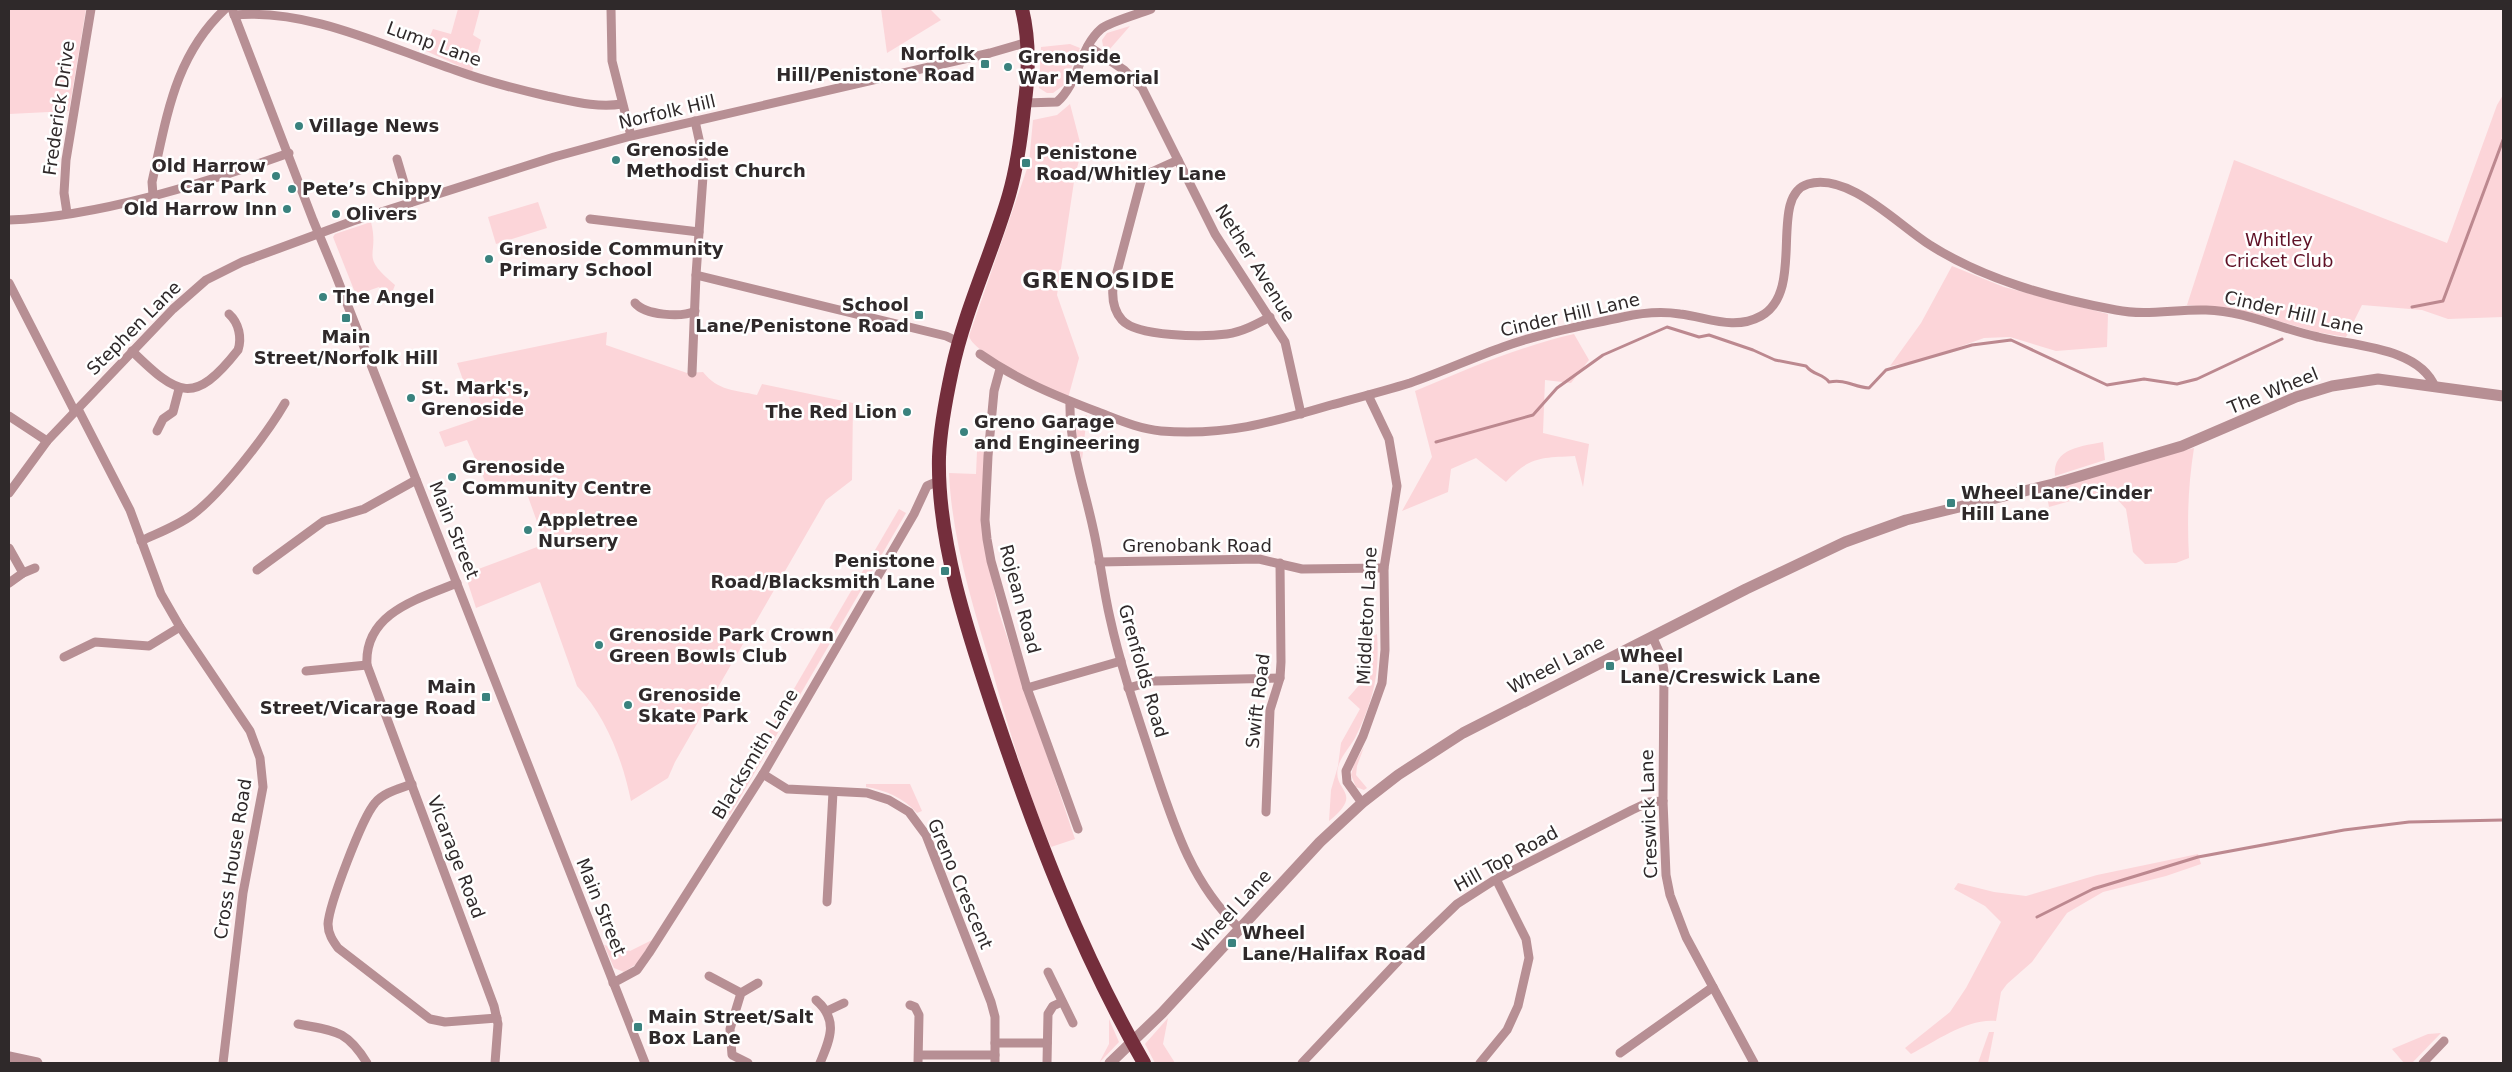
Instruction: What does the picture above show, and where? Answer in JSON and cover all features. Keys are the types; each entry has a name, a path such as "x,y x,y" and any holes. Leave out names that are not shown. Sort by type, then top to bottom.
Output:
{"highway":[{"path":"1022,9 1028,42 1025,103 1018,160 1008,197 959,342 939,458 946,528 957,586 981,672 1009,754 1062,896 1082,943 1144,1063"}],"street":[{"name":"Frederick Drive","path":"67,213 64,193 66,160 91,9"},
{"path":"153,195 152,182 174,87 197,44 225,9"},
{"path":"611,9 612,61 631,136"},
{"path":"1025,103 1051,104 1063,97 1097,32 1106,25 1151,9"},
{"name":"Lump Lane","path":"233,12 256,14 289,13 358,34 454,70 528,92 594,105 622,104"},
{"name":"Main Street","path":"233,12 645,1063"},
{"name":"Norfolk Hill","path":"319,234 554,157 631,136 994,52 1028,42"},
{"name":"Nether Avenue","path":"1088,46 1124,70 1142,88 1215,234 1285,342 1301,414"},
{"path":"692,372 696,275 704,162 695,121"},
{"path":"9,220 67,213 153,195 289,153"},
{"path":"396,159 410,203"},
{"path":"1178,160 1147,174 1141,181 1113,287 1114,304 1122,320 1137,329 1152,332 1210,335 1235,332 1270,317"},
{"name":"Cinder Hill Lane","path":"980,354 1000,368 1070,402 1139,427 1168,431 1235,430 1266,424 1409,383 1513,344 1638,314 1680,314 1726,323 1747,321 1763,315 1769,310 1779,292 1785,269 1788,252 1788,209 1790,201 1801,188 1818,183 1839,186 1856,192 1948,256 1999,279 2118,311 2142,313 2223,311 2320,338 2375,348 2401,357 2421,368 2428,374 2435,386"},
{"path":"590,219 699,232"},
{"name":"Stephen Lane","path":"9,493 47,441 132,351 206,280 242,262 319,234"},
{"path":"696,275 946,336 959,342"},
{"name":"Cross House Road","path":"9,283 130,510 157,586 180,627 250,731 256,744 263,774 260,802 243,893 223,1063"},
{"path":"635,303 646,311 683,314 695,311"},
{"path":"132,351 172,386 179,389 195,387 212,379 238,350 240,344 237,322 230,314"},
{"name":"Rojean Road","path":"1000,368 994,390 990,430 985,520 991,561 1027,688 1078,829"},
{"name":"The Wheel","path":"2090,472 2202,439 2296,397 2332,386 2378,379 2503,396"},
{"path":"157,431 163,419 173,412 179,389"},
{"name":"Middleton Lane","path":"1362,803 1347,782 1346,771 1363,736 1382,683 1386,650 1384,568 1387,539 1396,497 1396,477 1388,439 1368,395"},
{"name":"Grenfolds Road","path":"1070,402 1071,433 1104,592 1128,688 1172,822 1184,852 1208,894 1239,928"},
{"path":"141,541 183,520 203,507 263,435 285,403"},
{"path":"9,416 47,441"},
{"name":"Wheel Lane","path":"1110,1063 1132,1043 1320,842 1362,803 1426,756 1463,732 1652,636 1845,542 1881,529 2090,472"},
{"path":"257,570 324,521 364,509 416,480"},
{"name":"Blacksmith Lane","path":"613,983 637,970 642,964 763,774 914,514 927,486 941,480"},
{"path":"9,548 23,572"},
{"name":"Grenobank Road","path":"1099,562 1252,559 1280,563 1302,569 1384,568"},
{"name":"Swift Road","path":"1266,812 1270,710 1280,678 1280,563"},
{"path":"9,584 23,572 35,568"},
{"name":"Vicarage Road","path":"457,583 387,617 370,638 367,647 367,665 483,973 497,1018 496,1063"},
{"path":"64,657 95,642 149,646 180,627"},
{"name":"Creswick Lane","path":"1652,636 1658,647 1664,671 1663,801 1666,875 1670,895 1686,937 1754,1063"},
{"path":"1027,688 1121,661"},
{"path":"306,671 367,665"},
{"path":"1128,688 1154,681 1168,680 1280,678"},
{"name":"Greno Crescent","path":"763,774 787,790 879,796 900,806 916,821 931,848 987,989 994,1018 995,1059"},
{"path":"412,784 381,797 368,812 332,908 329,933 338,948 430,1019 444,1022 497,1018"},
{"path":"827,902 833,792"},
{"name":"Hill Top Road","path":"1302,1063 1446,913 1471,894 1496,879 1632,810 1649,802 1663,801"},
{"path":"1480,1063 1507,1030 1518,1006 1529,958 1526,939 1496,879"},
{"path":"1048,972 1073,1023"},
{"path":"710,976 741,993"},
{"path":"748,1063 730,1059 731,1023 741,993 758,983"},
{"path":"1620,1054 1714,987"},
{"path":"816,1000 828,1011 830,1027 829,1038 820,1063"},
{"path":"1048,1063 1050,1009 1062,1002"},
{"path":"828,1011 844,1003"},
{"path":"910,1005 915,1007 919,1015 919,1059 995,1059"},
{"path":"298,1024 331,1029 341,1034 361,1053 368,1063"},
{"path":"2423,1063 2444,1041"},
{"path":"995,1043 1048,1043"},
{"path":"9,1057 37,1063"}],"green space":[{"path":"9,9 86,9 69,111 9,114"},
{"path":"458,9 480,9 473,35 481,40 472,72 424,50 433,29 451,34"},
{"path":"881,9 930,9 941,20 887,53"},
{"path":"1130,26 1109,50 1103,46 1102,40 1107,33"},
{"path":"1070,44 1080,48 1064,85 1053,93 1047,93 1039,88 1041,47"},
{"name":"Whitley Cricket Club","path":"2503,95 2503,317 2448,319 2422,310 2362,305 2346,337 2316,332 2243,311 2187,305 2234,160 2447,243 2497,105"},
{"path":"1070,104 1082,150 1075,175 1057,295 1079,358 1068,398 997,361 983,352 969,336 1029,163 1033,120 1057,115"},
{"path":"538,202 547,228 496,244 488,217"},
{"path":"371,222 373,234 372,255 374,261 384,275 395,285 389,301 379,287 356,295 333,237 335,234"},
{"path":"1952,266 2004,287 2108,314 2107,347 2056,351 2010,337 1984,338 1926,359 1890,366 1921,323"},
{"path":"607,332 606,345 687,373 703,372 715,383 727,389 757,395 762,384 853,403 852,480 826,500 675,762 668,778 631,801 628,786 612,740 597,711 577,686 540,582 476,608 465,574 545,544 526,491 502,489 502,482 485,481 467,440 445,447 439,432 477,419 457,363"},
{"path":"1574,334 1589,360 1571,383 1545,380 1543,433 1589,444 1583,487 1575,456 1545,458 1529,463 1506,482 1476,458 1451,469 1448,492 1402,511 1432,457 1415,391 1513,352"},
{"path":"1087,415 1082,460 1077,444 1076,419"},
{"path":"2103,442 2105,460 2055,476 2055,467 2058,459 2064,454 2078,447"},
{"path":"984,448 982,524 998,610 1075,839 1051,847 1026,780 1004,711 970,595 954,522 949,473 976,474 977,451"},
{"path":"2194,448 2188,503 2189,558 2176,563 2145,564 2133,552 2126,509 2109,490 2049,507 2046,491 2105,470"},
{"path":"899,509 906,513 730,815 725,812 739,783"},
{"path":"1377,634 1376,675 1371,700 1355,738 1340,761 1337,773 1345,791 1345,803 1340,811 1329,821 1331,790 1338,766 1341,743 1360,709 1348,698 1368,675 1372,637"},
{"path":"1364,747 1357,766 1356,775 1367,788 1364,790 1356,787 1351,775 1354,764"},
{"path":"866,784 910,784 922,811 917,813 900,799 880,790 866,787"},
{"path":"2198,854 2201,864 2166,876 2103,892 2067,913 2032,962 2007,984 2001,992 1996,1021 1974,1023 1963,1027 1911,1054 1905,1048 1950,1012 1966,988 2001,922 1985,906 1954,889 1958,883 1994,892 2026,896 2097,875"},
{"path":"652,940 638,963 624,972 614,968 604,945 630,951"},
{"path":"1168,1018 1163,1044 1175,1063 1155,1063 1145,1044"},
{"path":"1109,1019 1119,1042 1099,1063 1109,1044"},
{"path":"1989,1032 1994,1032 1988,1063 1978,1063"},
{"path":"2441,1033 2412,1063 2404,1063 2392,1049 2428,1034"}],"waterway":[{"path":"2412,307 2443,301 2503,140"},
{"path":"1436,442 1533,415 1557,388 1603,355 1667,327 1699,337 1709,335 1753,350 1775,360 1806,366 1829,382 1845,382 1869,388 1886,370 1972,345 2011,340 2107,385 2144,379 2177,384 2197,379 2282,339"},
{"path":"2037,917 2093,889 2198,857 2344,830 2409,822 2503,820"}],"place":[{"name":"Norfolk Hill/Penistone Road","path":"985,64"},
{"name":"Grenoside War Memorial","path":"1008,67"},
{"name":"Village News","path":"299,126"},
{"name":"Grenoside Methodist Church","path":"616,160"},
{"name":"Penistone Road/Whitley Lane","path":"1026,163"},
{"name":"Old Harrow Car Park","path":"276,176"},
{"name":"Pete’s Chippy","path":"292,189"},
{"name":"Old Harrow Inn","path":"287,209"},
{"name":"Olivers","path":"336,214"},
{"name":"Grenoside Community Primary School","path":"489,259"},
{"name":"The Angel","path":"323,297"},
{"name":"School Lane/Penistone Road","path":"919,315"},
{"name":"Main Street/Norfolk Hill","path":"346,318"},
{"name":"St. Mark's, Grenoside","path":"411,398"},
{"name":"The Red Lion","path":"907,412"},
{"name":"Greno Garage and Engineering","path":"964,432"},
{"name":"Grenoside Community Centre","path":"452,477"},
{"name":"Wheel Lane/Cinder Hill Lane","path":"1951,503"},
{"name":"Appletree Nursery","path":"528,530"},
{"name":"Penistone Road/Blacksmith Lane","path":"945,571"},
{"name":"Grenoside Park Crown Green Bowls Club","path":"599,645"},
{"name":"Wheel Lane/Creswick Lane","path":"1610,666"},
{"name":"Main Street/Vicarage Road","path":"486,697"},
{"name":"Grenoside Skate Park","path":"628,705"},
{"name":"Wheel Lane/Halifax Road","path":"1232,943"},
{"name":"Main Street/Salt Box Lane","path":"638,1027"}],"district":[{"name":"GRENOSIDE","path":"1099,280"}]}
